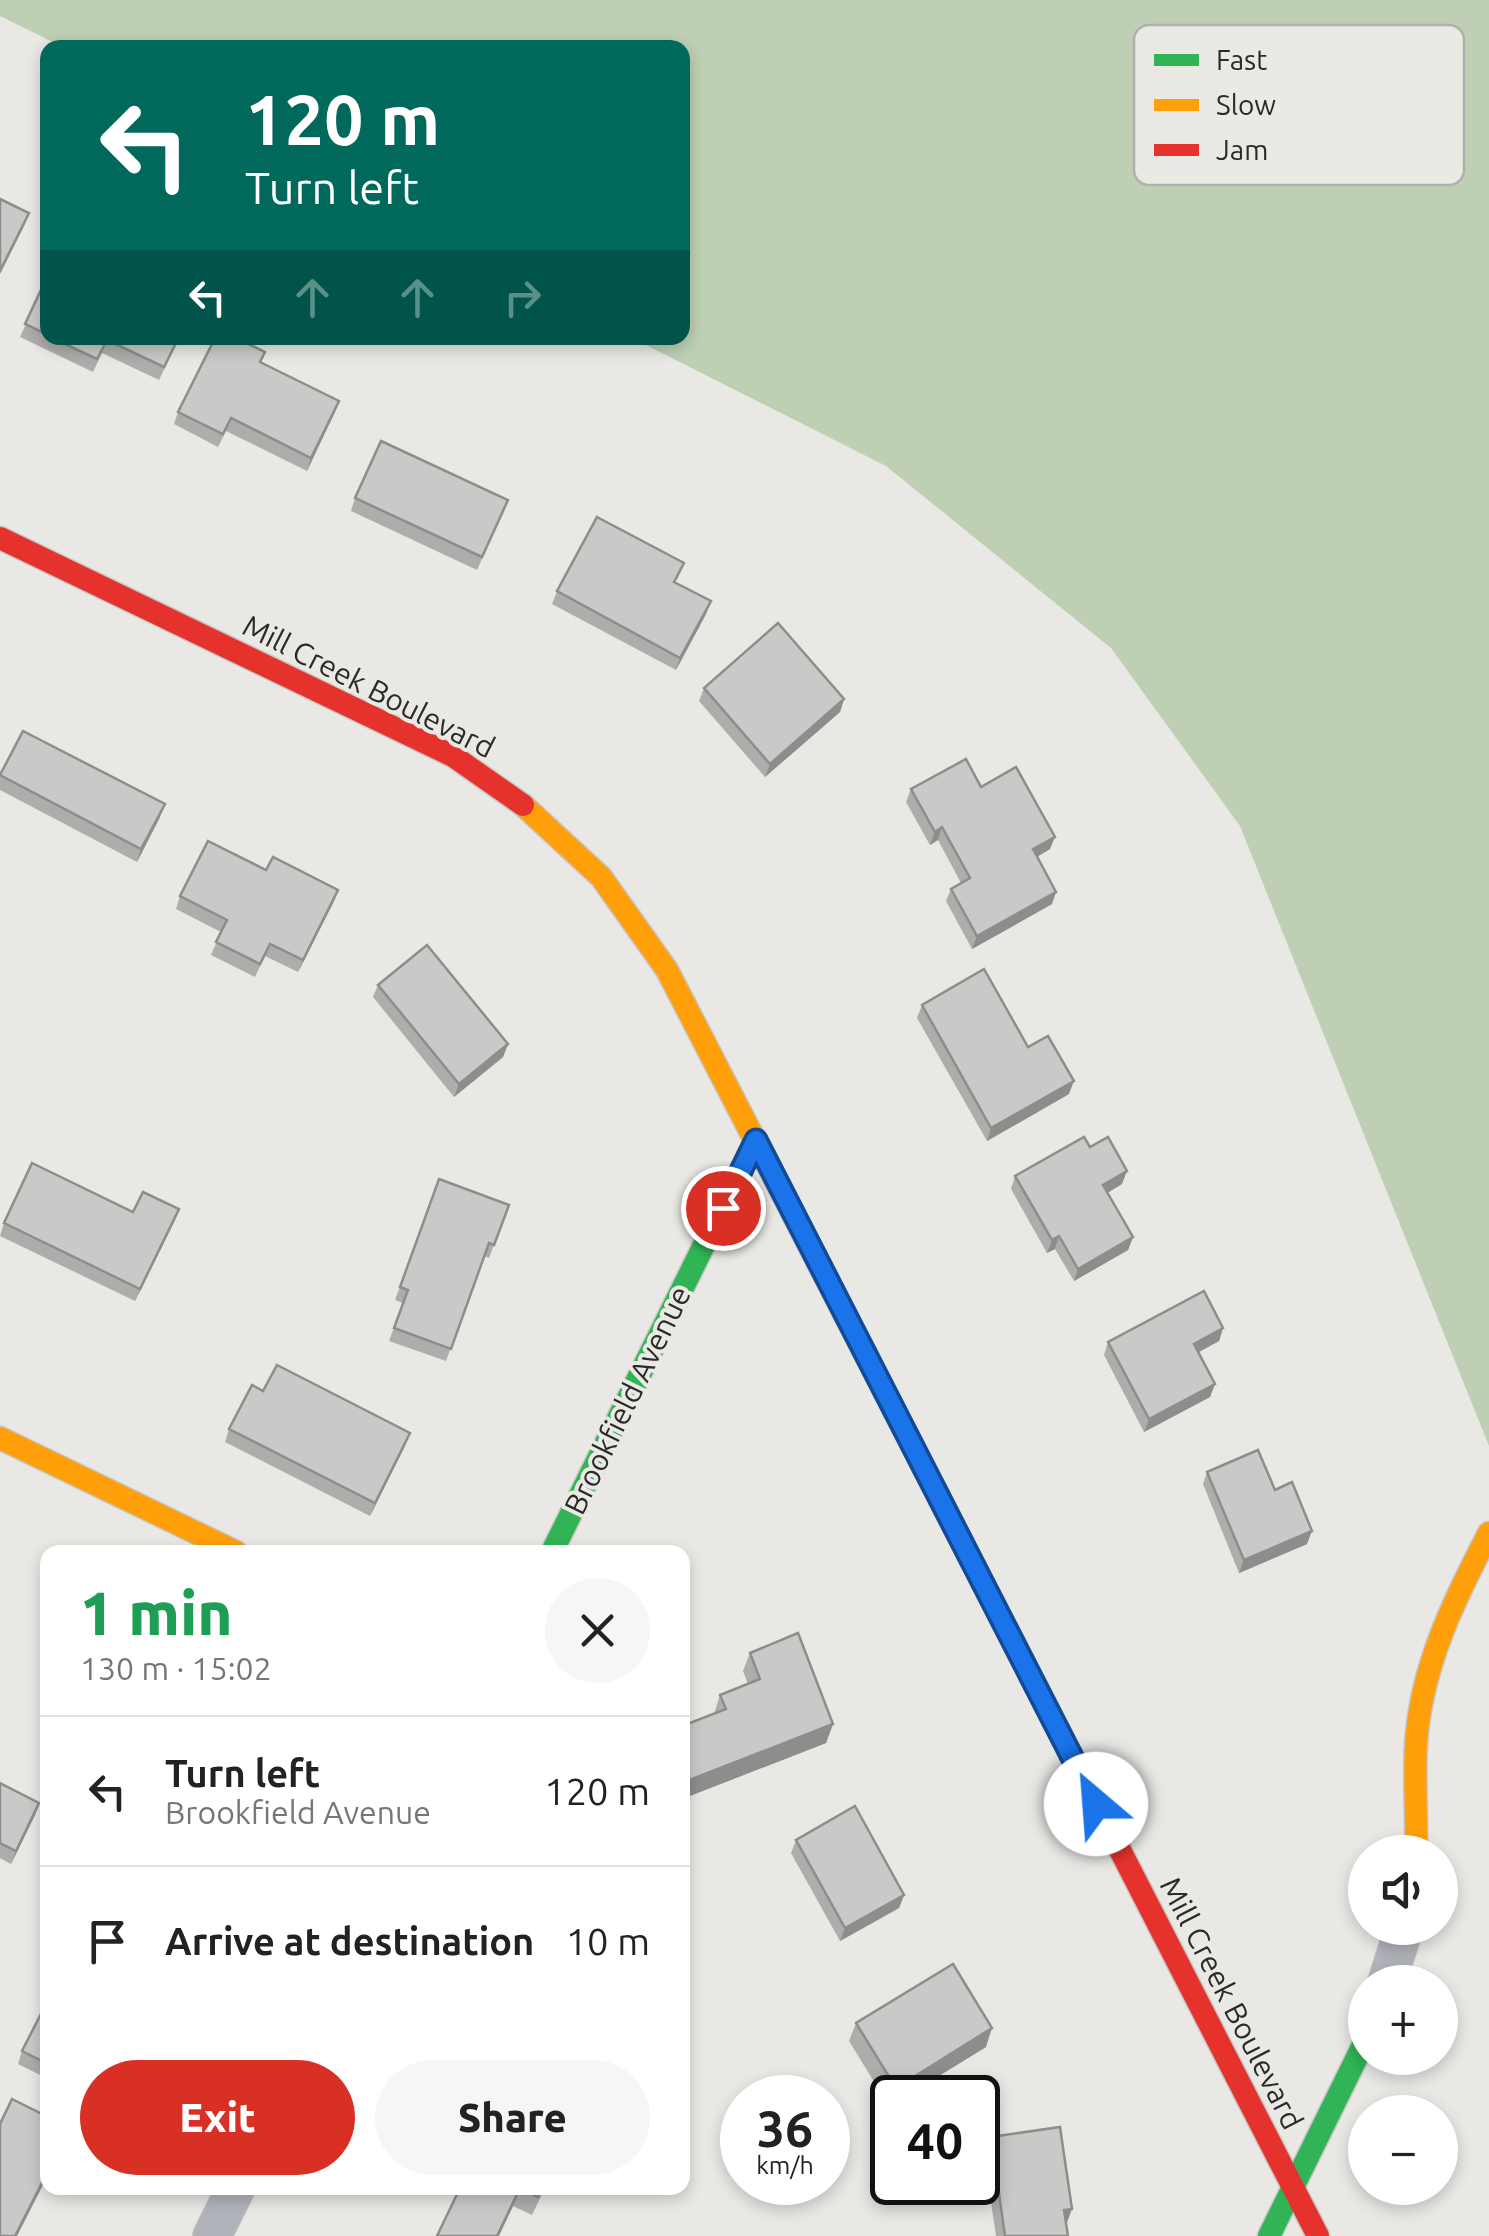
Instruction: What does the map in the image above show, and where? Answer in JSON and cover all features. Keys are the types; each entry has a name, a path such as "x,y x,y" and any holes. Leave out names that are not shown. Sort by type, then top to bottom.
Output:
{"street":[{"name":"Mill Creek Boulevard","path":"0,538 452,756 517,799 601,876 633,918 756,1140 1318,2236"},
{"name":"Brookfield Avenue","path":"555,1545 756,1140"},
{"path":"0,1438 222,1545"},
{"path":"1416,1835 1416,1742 1425,1682 1440,1632 1489,1533"},
{"path":"1269,2236 1348,2075"},
{"path":"212,2236 232,2195"}],"green space":[{"path":"0,0 1489,0 1489,1446 1240,826 1111,648 886,466 646,345 690,345 690,40 49,40 0,16"}],"building":[{"path":"0,199 29,213 0,271"},
{"path":"40,292 40,331 25,324"},
{"path":"67,345 104,345 97,359"},
{"path":"118,345 175,345 164,367"},
{"path":"212,345 250,345 265,352 260,362 339,401 311,458 231,418 223,434 178,412"},
{"path":"381,441 508,500 482,557 355,498"},
{"path":"597,517 684,563 674,582 711,601 680,658 557,591"},
{"path":"778,623 844,699 770,764 704,688"},
{"path":"23,731 165,804 141,849 0,775"},
{"path":"966,759 981,787 1016,767 1055,837 1033,849 1056,892 977,936 951,889 970,878 942,827 935,832 911,789"},
{"path":"208,841 266,870 273,857 338,890 303,960 270,944 260,964 216,942 227,920 180,896"},
{"path":"427,945 508,1044 459,1084 378,985"},
{"path":"984,969 1028,1047 1048,1036 1074,1081 991,1128 922,1005"},
{"path":"1084,1137 1090,1147 1108,1137 1127,1171 1103,1185 1133,1237 1078,1269 1059,1236 1052,1240 1015,1176"},
{"path":"32,1163 133,1212 143,1192 179,1209 140,1289 4,1223"},
{"path":"439,1179 509,1205 494,1245 489,1243 451,1349 394,1328 408,1290 400,1287"},
{"path":"1204,1291 1223,1328 1194,1344 1215,1384 1149,1419 1108,1342"},
{"path":"277,1365 410,1433 375,1503 229,1429 252,1385 263,1391"},
{"path":"1258,1450 1275,1490 1292,1482 1312,1531 1244,1560 1207,1472"},
{"path":"798,1633 833,1724 690,1780 690,1723 726,1709 720,1695 760,1679 750,1653"},
{"path":"0,1783 39,1803 16,1851 0,1843"},
{"path":"855,1806 904,1895 845,1928 796,1840"},
{"path":"953,1964 992,2028 917,2075 888,2075 856,2023"},
{"path":"40,2016 40,2060 22,2051"},
{"path":"12,2099 40,2113 40,2187 15,2236 0,2236 0,2124"},
{"path":"1060,2127 1072,2209 1064,2210 1068,2236 1005,2236 1000,2201 1000,2136"},
{"path":"457,2195 517,2195 497,2236 437,2236"}],"traffic: fast":[{"path":"555,1545 756,1140"},
{"path":"1269,2236 1348,2075"}],"traffic: slow":[{"path":"523,805 601,877 667,970 940,1499"},
{"path":"0,1438 222,1545"},
{"path":"1416,1835 1416,1744 1425,1688 1452,1609 1489,1533"}],"traffic: jam":[{"path":"0,538 453,756 523,805"},
{"path":"940,1499 1318,2236"}],"route":[{"path":"723,1208 756,1140 1096,1804"}]}
